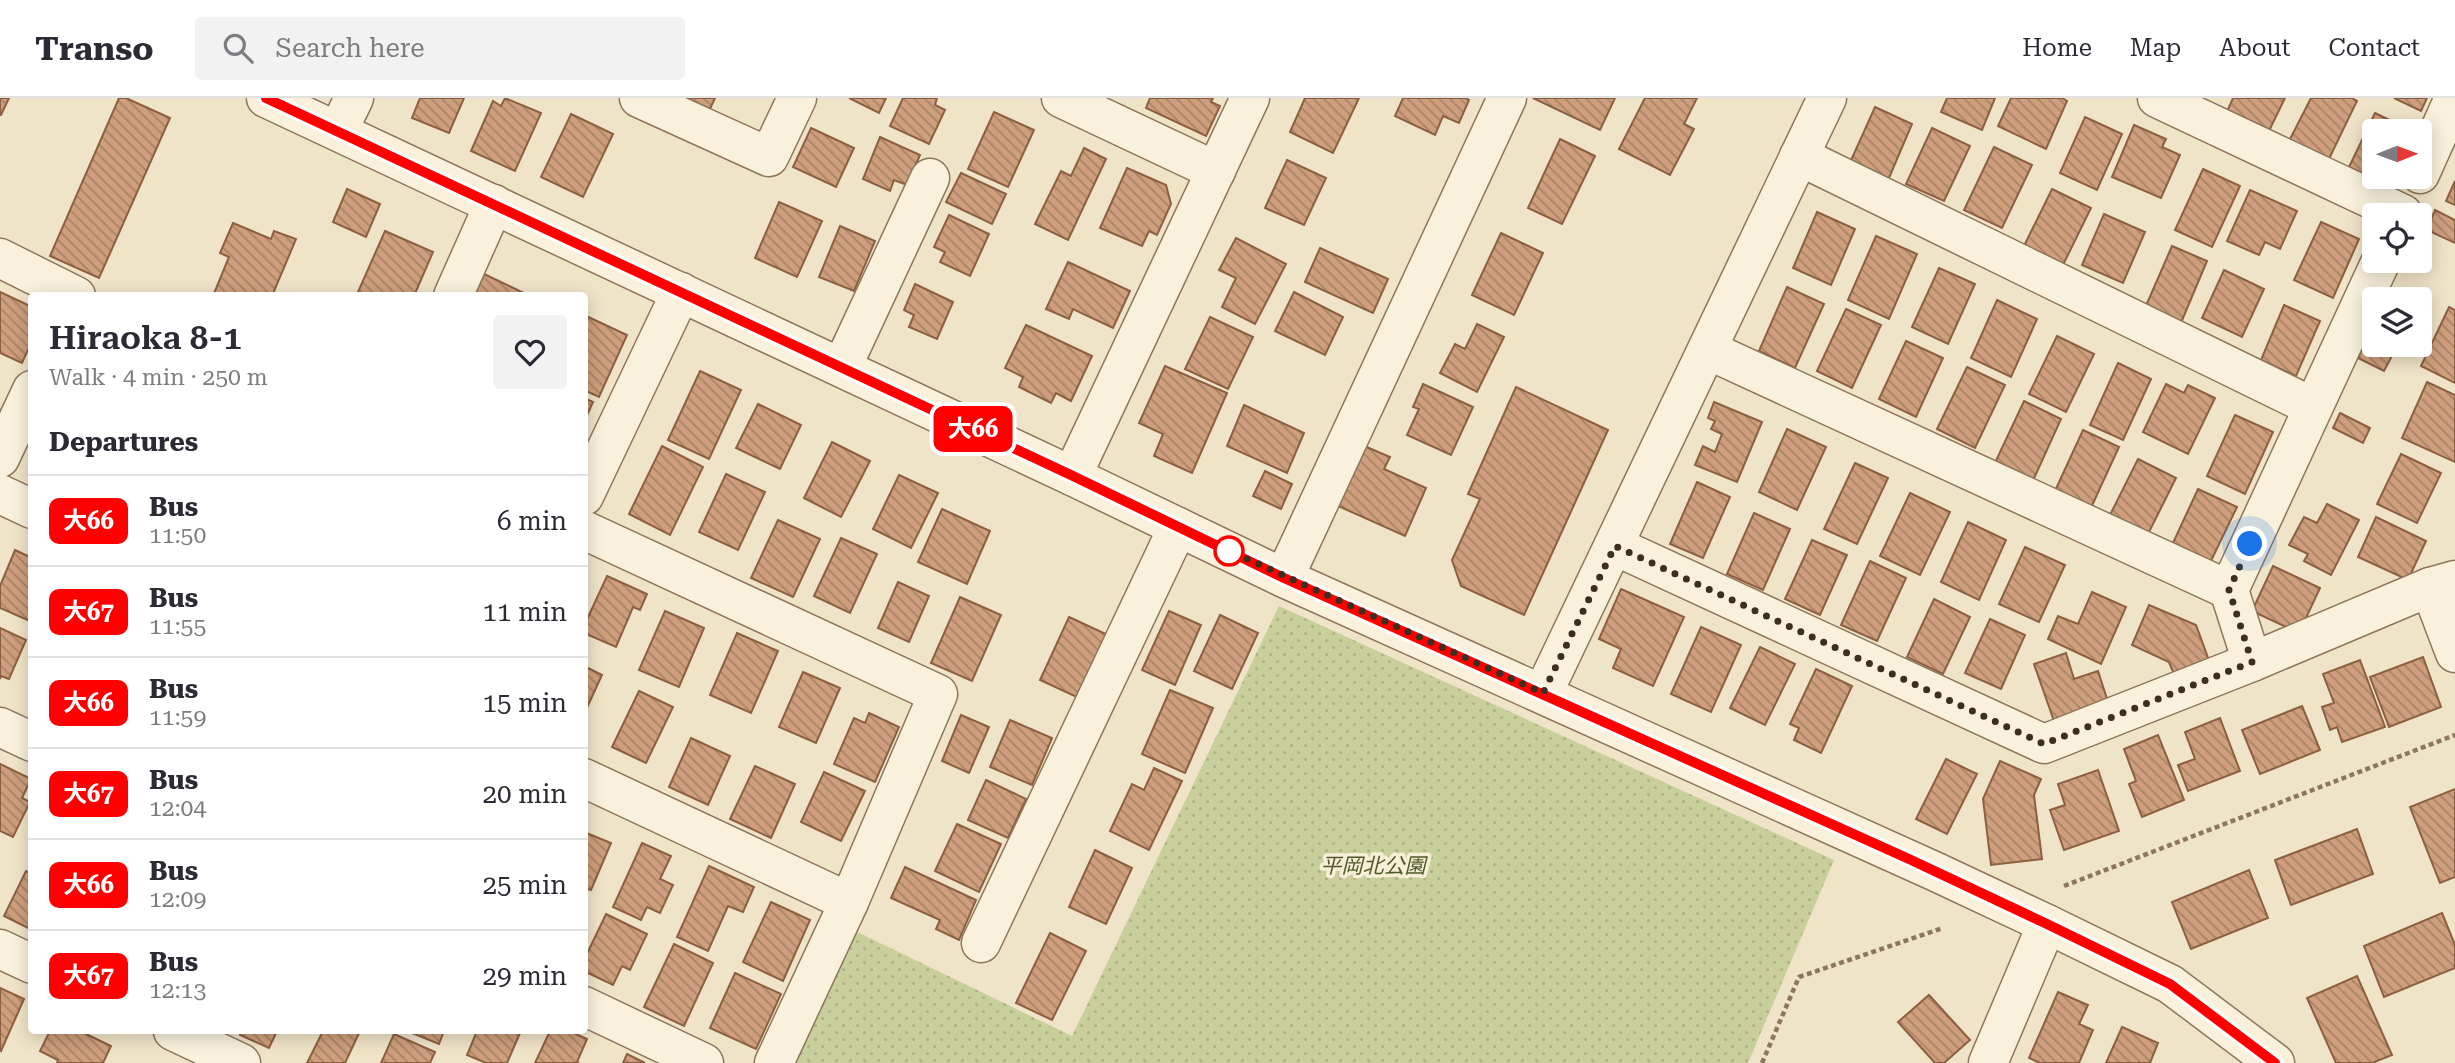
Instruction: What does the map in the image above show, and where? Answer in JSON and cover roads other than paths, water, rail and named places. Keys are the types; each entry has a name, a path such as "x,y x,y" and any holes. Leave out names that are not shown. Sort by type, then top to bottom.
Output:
{"street":[{"path":"266,98 346,115 494,204 1284,578 1543,693 2047,924 2170,984 2275,1063"},
{"path":"639,98 769,157 797,98"},
{"path":"1061,98 1216,171"},
{"path":"1073,476 1250,98"},
{"path":"1284,578 1507,98"},
{"path":"1543,693 1827,98"},
{"path":"2157,98 2379,203"},
{"path":"2432,148 2454,98"},
{"path":"1799,156 2313,407"},
{"path":"842,367 930,178"},
{"path":"455,292 494,204"},
{"path":"0,258 68,292"},
{"path":"2252,662 2229,590 2375,273"},
{"path":"588,488 681,292"},
{"path":"1707,350 2229,590"},
{"path":"0,457 28,398"},
{"path":"0,494 28,507"},
{"path":"981,943 1178,527"},
{"path":"588,532 938,694 849,902 774,1063"},
{"path":"1615,546 2044,744 2442,584 2455,653"},
{"path":"0,727 28,740"},
{"path":"588,780 849,902"},
{"path":"1987,1063 2047,924"},
{"path":"0,949 28,962"},
{"path":"588,1008 704,1063"},
{"path":"179,1034 241,1063"}],"park label":[{"name":"平岡北公園","path":"1373,866"}]}
